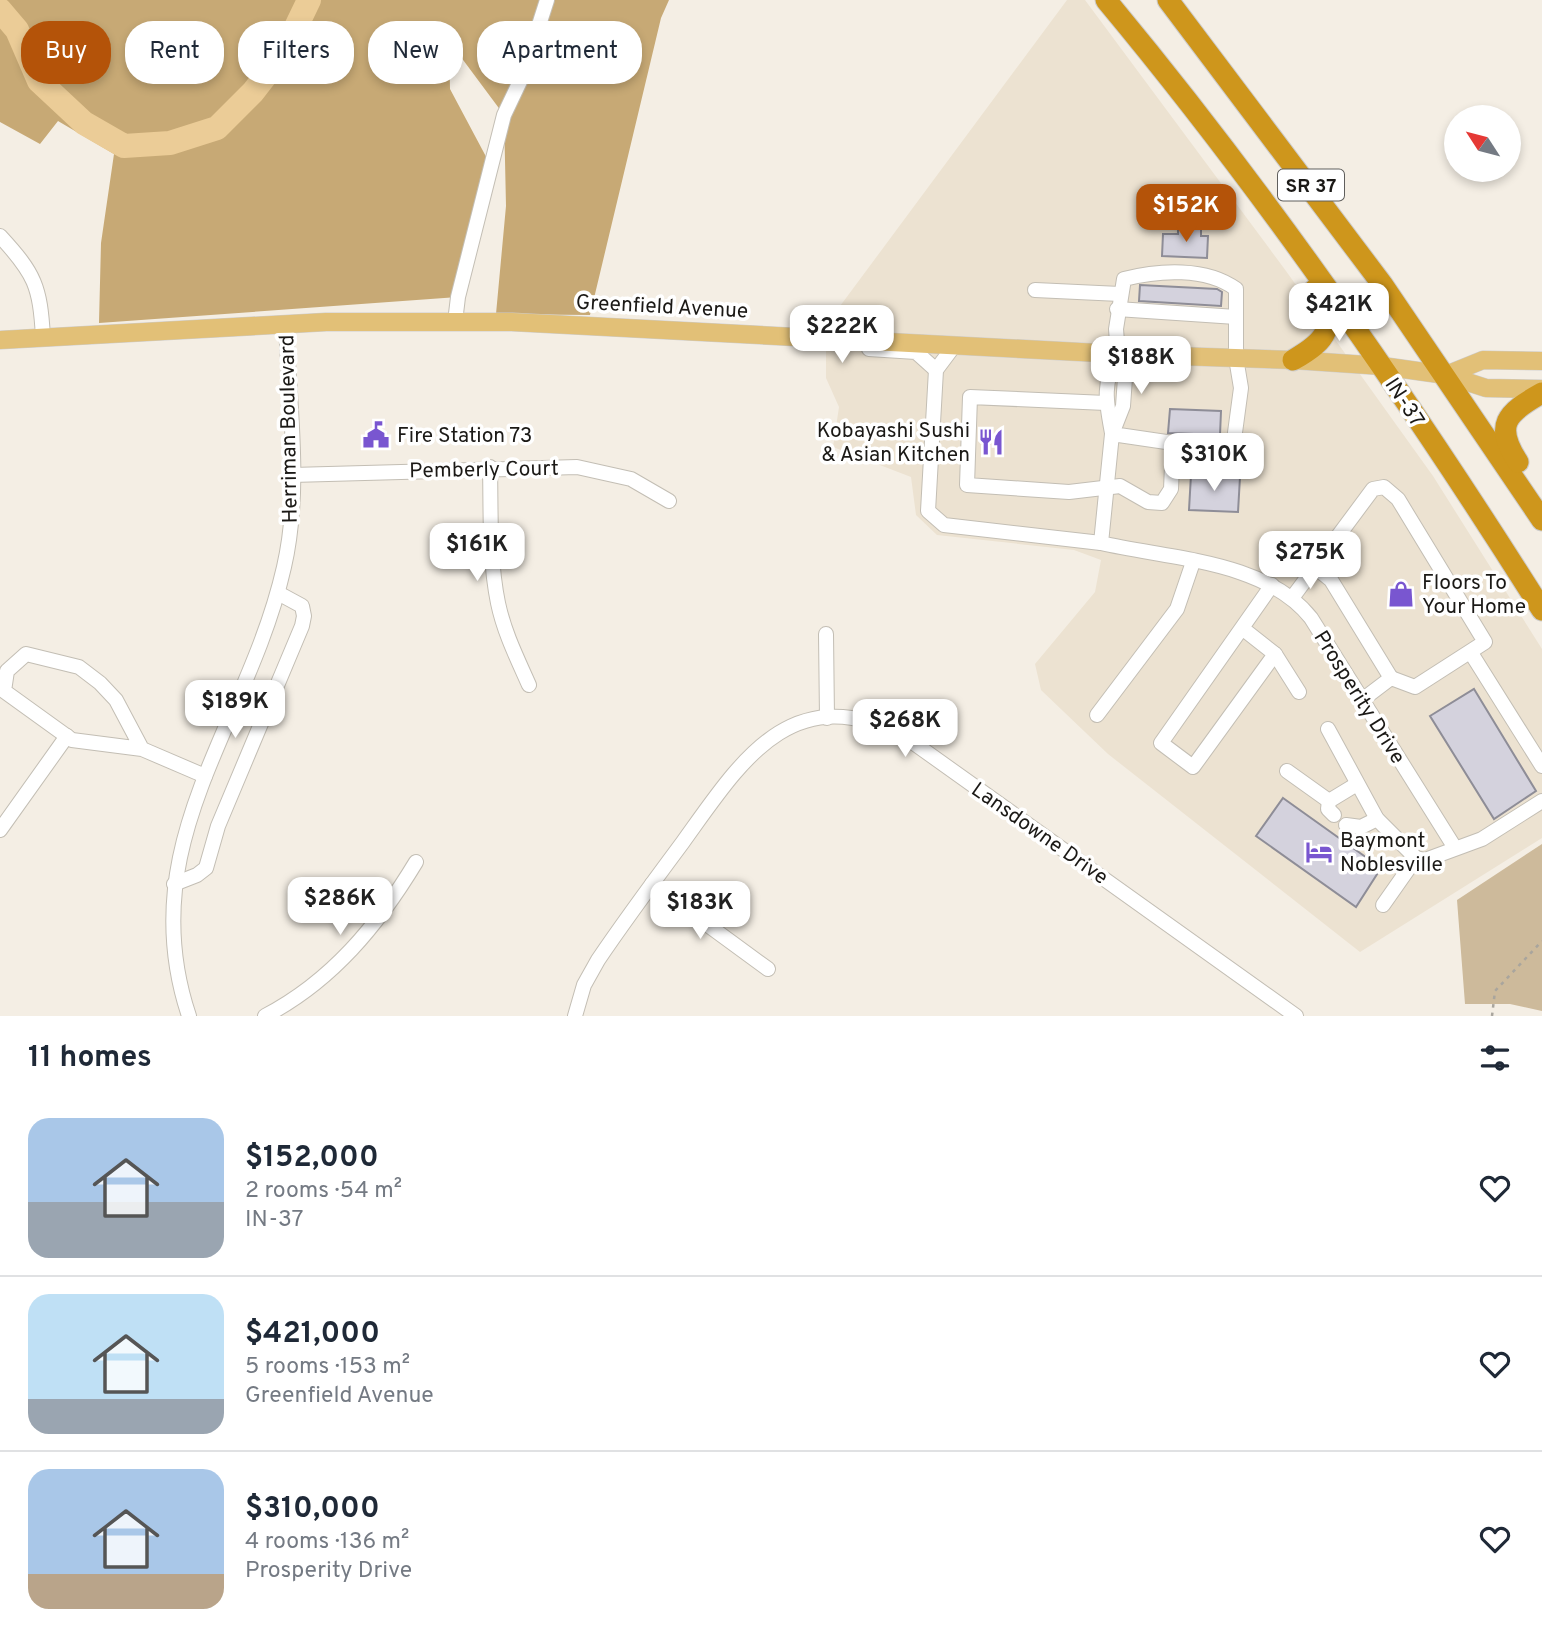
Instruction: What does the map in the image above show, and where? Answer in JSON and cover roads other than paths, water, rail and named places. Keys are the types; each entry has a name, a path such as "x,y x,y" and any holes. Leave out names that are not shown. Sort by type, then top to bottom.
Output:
{"highway":[{"name":"IN-37","path":"1106,0 1160,66 1382,366 1447,460 1542,610"},
{"name":"SR 37","path":"1168,0 1309,183 1446,375 1542,520"},
{"path":"1160,66 1161,86 1323,306 1328,320 1323,338 1312,349 1293,359"},
{"path":"1542,391 1513,414 1506,425 1505,441 1542,499"}],"main road":[{"name":"Greenfield Avenue","path":"0,340 286,324 455,322 635,326 1118,355 1293,359 1382,366 1446,375 1486,388 1542,391"},
{"path":"1446,375 1483,360 1542,361"}],"street":[{"path":"455,322 458,297 505,115 523,75 547,0"},
{"path":"0,236 29,268 41,300 43,337"},
{"path":"1101,542 1112,434 1123,406 1125,378 1118,355 1119,302 1124,279 1152,271 1215,277 1237,289 1236,358 1241,388 1234,440 1224,447 1112,434"},
{"path":"1035,290 1237,317"},
{"name":"Herriman Boulevard","path":"189,1016 175,957 174,884 182,839 205,776 266,633 289,546 292,475 286,324"},
{"path":"761,334 816,346 916,352 936,370 954,346"},
{"path":"1112,434 1106,403 1107,376 1118,355"},
{"name":"Prosperity Drive","path":"936,370 928,511 944,525 1101,542 1240,572 1272,585 1292,598 1311,618 1455,848"},
{"path":"1106,403 970,397 967,485 1069,492 1120,486 1148,502 1162,503 1171,489 1173,443"},
{"name":"Pemberly Court","path":"292,475 550,466 598,470 631,480 669,501"},
{"path":"490,467 494,580 498,605 529,685"},
{"path":"1292,598 1315,567 1373,489 1384,488 1398,499 1485,642 1415,687 1391,678 1331,580 1315,567"},
{"path":"1097,715 1177,609 1193,562"},
{"path":"1272,585 1161,743 1194,766 1275,654"},
{"path":"174,884 197,875 206,868 218,826 302,626 302,606 278,593"},
{"path":"1242,628 1275,654 1299,692"},
{"path":"826,634 827,718"},
{"path":"1471,653 1542,766"},
{"path":"142,749 116,701 79,667 26,654 7,671 2,694 72,740 142,749 205,776"},
{"path":"1362,700 1391,678"},
{"name":"Lansdowne Drive","path":"575,1016 584,985 598,960 738,765 752,751 788,728 827,718 858,719 904,736 1296,1016"},
{"path":"1328,729 1377,819 1416,858 1425,860 1482,838 1542,801"},
{"path":"0,830 67,736"},
{"path":"1287,771 1331,808 1357,784"},
{"path":"1346,825 1361,827 1377,819"},
{"path":"1383,905 1416,858"},
{"path":"265,1016 320,979 364,937 391,904 416,862"},
{"path":"652,884 768,970"}],"waterway":[{"path":"0,10 17,30 39,81 84,123 124,146 170,143 217,128 253,92 284,52 309,0"}],"place":[{"name":"Fire Station 73","path":"376,435"},
{"name":"Kobayashi Sushi & Asian Kitchen","path":"991,442"},
{"name":"Floors To Your Home","path":"1401,594"},
{"name":"Baymont Noblesville","path":"1319,852"}]}
